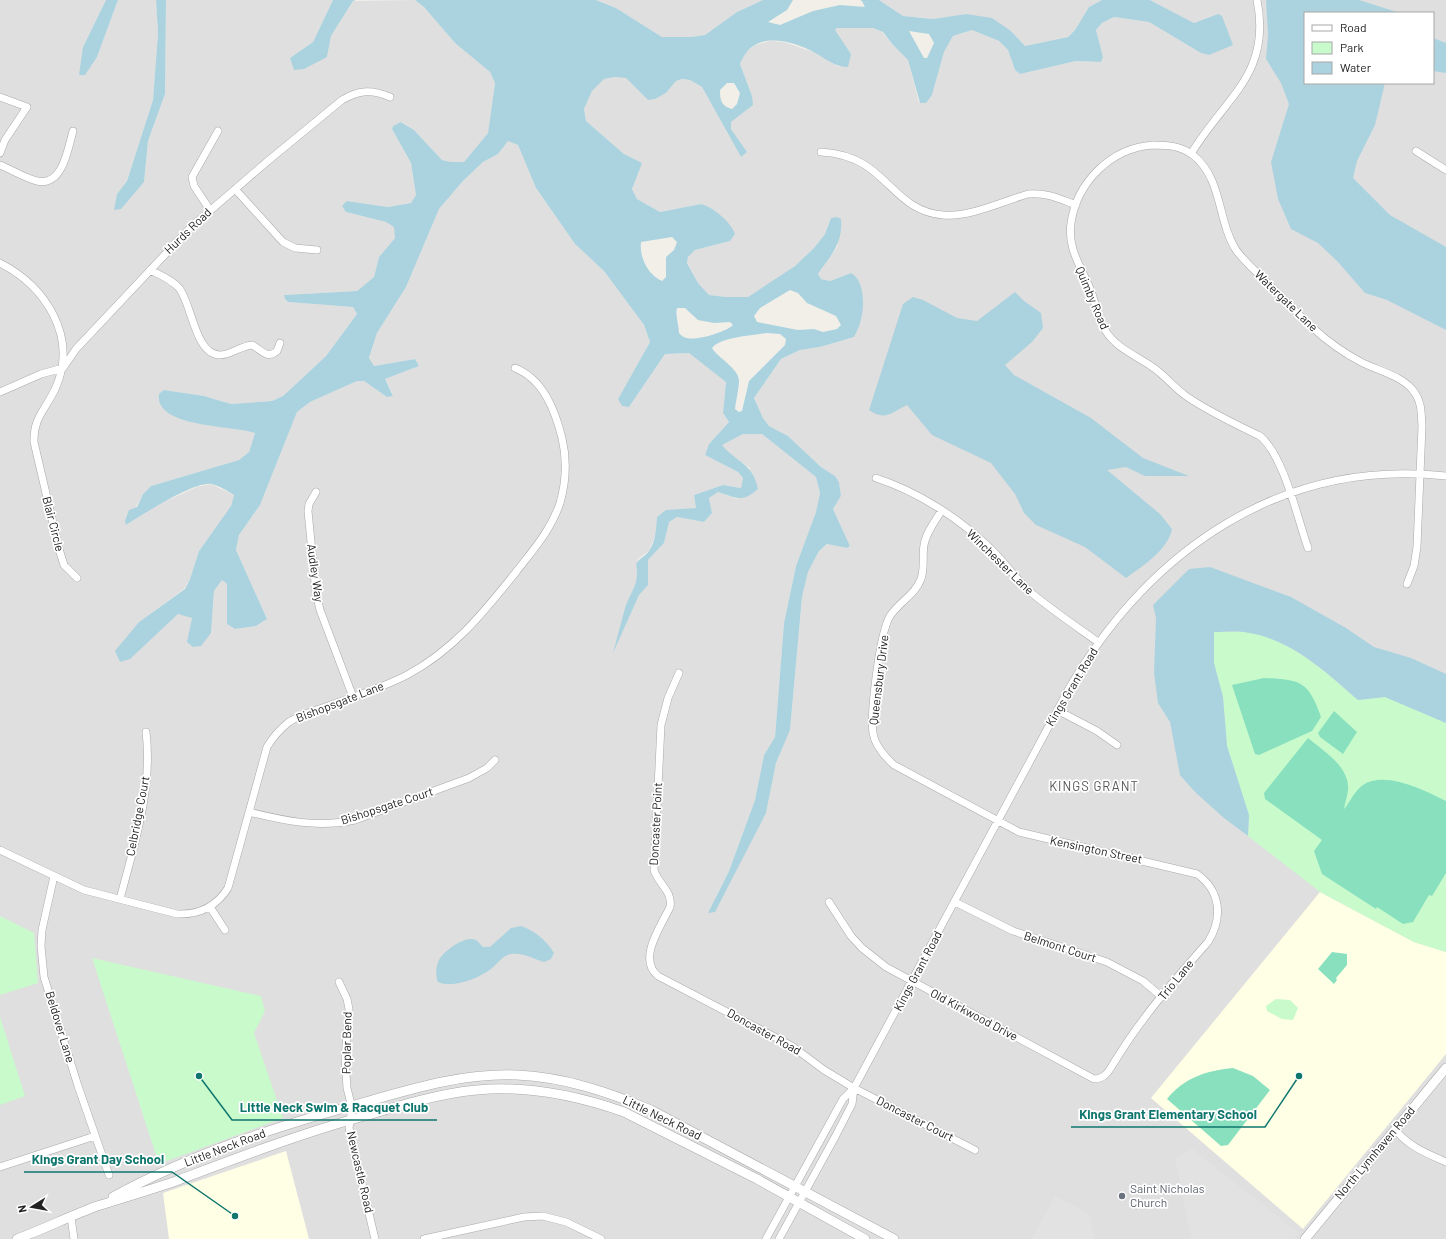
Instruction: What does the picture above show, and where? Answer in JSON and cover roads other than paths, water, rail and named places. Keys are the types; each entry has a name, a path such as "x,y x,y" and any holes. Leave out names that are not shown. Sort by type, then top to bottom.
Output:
{"street":[{"path":"1191,154 1209,126 1240,89 1254,64 1260,27 1257,0"},
{"name":"Hurds Road","path":"63,368 76,349 150,270 210,210 235,189 351,95 369,91 378,92 390,97"},
{"path":"0,97 27,106 5,140 0,153"},
{"path":"0,165 36,181 49,180 59,172 63,164 73,131"},
{"path":"210,210 194,186 192,176 218,131"},
{"name":"Quimby Road","path":"1191,154 1182,149 1164,145 1137,148 1123,152 1112,158 1095,173 1086,184 1076,205 1071,225 1072,248 1078,266 1090,288 1096,312 1104,330 1118,346 1152,366 1184,395 1260,436 1267,442 1279,463 1308,548"},
{"path":"1416,151 1446,170"},
{"path":"822,152 839,154 856,160 875,173 908,203 933,214 943,215 964,213 1036,193 1053,196 1076,205"},
{"name":"Watergate Lane","path":"1191,154 1202,165 1215,186 1230,237 1244,260 1314,329 1330,342 1361,362 1406,384 1416,394 1421,407 1417,554 1407,584"},
{"path":"235,189 283,242 295,248 316,250"},
{"path":"0,263 19,275 30,285 50,310 62,336 64,357 63,368 41,374 0,392"},
{"path":"150,270 166,278 179,289 202,344 210,352 219,355 226,354 235,349 252,345 264,354 269,355 277,351 280,343"},
{"name":"Blair Circle","path":"63,368 56,387 37,417 34,442 64,565 77,578"},
{"name":"Bishopsgate Lane","path":"0,850 84,890 177,914 195,913 210,907 218,901 228,888 267,747 280,729 300,716 353,697 405,675 433,660 481,616 542,539 552,522 563,489 566,460 563,443 555,415 546,397 532,377 515,368"},
{"name":"Kings Grant Road","path":"766,1239 843,1099 854,1088 1057,710 1098,642 1120,614 1163,568 1227,522 1253,508 1289,494 1330,483 1369,475 1420,474 1446,476"},
{"name":"Winchester Lane","path":"876,478 897,485 942,510 974,534 993,551 1034,595 1098,642"},
{"name":"Audley Way","path":"316,492 309,504 308,511 316,593 322,617 353,697"},
{"name":"Queensbury Drive","path":"942,510 928,533 924,544 923,570 921,579 916,588 891,615 884,630 877,674 872,721 873,732 880,750 894,765 998,821"},
{"name":"Doncaster Point","path":"679,673 668,698 661,726 654,870 656,877 669,893 671,902 650,950 648,961 650,967 658,976 691,992"},
{"path":"1057,710 1097,731 1117,745"},
{"name":"Celbridge Court","path":"120,900 140,823 146,789 148,759 146,732"},
{"name":"Bishopsgate Court","path":"249,812 282,821 308,824 340,823 355,820 469,778 487,768 495,760"},
{"name":"Kensington Street","path":"998,821 1028,836 1144,861 1196,874"},
{"name":"Trio Lane","path":"1099,1079 1107,1075 1126,1043 1162,996 1208,942 1217,925 1217,898 1208,884 1196,874"},
{"name":"Beldover Lane","path":"54,876 42,930 41,961 44,977 109,1175"},
{"name":"Old Kirkwood Drive","path":"829,902 843,925 862,948 886,967 1034,1048 1094,1079 1099,1079"},
{"name":"Belmont Court","path":"955,902 1013,931 1108,962 1143,981 1162,996"},
{"path":"210,907 225,930"},
{"name":"Poplar Bend","path":"339,982 347,999 349,1010 345,1058 351,1105"},
{"name":"Doncaster Road","path":"691,992 792,1046 824,1070 854,1088"},
{"name":"North Lynnhaven Road","path":"1305,1239 1446,1068"},
{"name":"Little Neck Road","path":"96,1207 132,1187 172,1168 266,1132 351,1105 429,1084 475,1076 517,1075 554,1079 608,1093 651,1110 894,1239"},
{"name":"Kings Grant Road","path":"779,1239 852,1104 854,1088"},
{"name":"Doncaster Court","path":"854,1088 975,1150"},
{"name":"Little Neck Road","path":"17,1239 96,1207 176,1180 259,1148 349,1121 424,1099 474,1090 517,1089 561,1094 602,1104 646,1122 758,1179 866,1239"},
{"name":"Newcastle Road","path":"351,1105 349,1121 358,1168 375,1239"},
{"path":"1395,1129 1404,1139 1419,1149 1446,1162"},
{"path":"0,1167 95,1136"},
{"path":"172,1168 176,1180"},
{"path":"424,1239 524,1217 543,1216 566,1222 601,1239"},
{"path":"71,1217 74,1239"}],"water":[{"path":"106,0 118,0 97,57 85,75 79,75 83,47"},
{"path":"156,0 166,0 165,94 148,141 144,182 121,209 114,210 117,194 127,181 153,100 158,33"},
{"path":"333,0 356,0 353,1 331,36 327,57 304,69 294,70 290,58 313,42"},
{"path":"415,0 596,0 616,8 662,37 691,37 705,35 737,12 763,0 793,0 787,10 768,22 780,25 813,11 840,5 865,7 860,0 879,0 903,16 933,19 966,14 992,18 1011,31 1025,46 1068,37 1075,30 1089,7 1102,0 1150,0 1194,23 1218,14 1222,16 1233,45 1209,55 1201,53 1149,22 1114,17 1102,23 1096,30 1103,57 1101,62 1076,61 1020,74 1015,70 1008,50 999,41 972,30 953,36 944,52 932,95 926,103 920,103 908,60 883,32 873,28 837,28 835,30 851,54 848,67 835,64 809,50 793,44 777,41 762,42 755,45 748,51 740,64 752,96 753,105 731,122 731,129 747,152 741,157 702,87 690,80 682,79 676,81 666,93 655,99 648,100 626,78 615,77 604,79 592,91 584,109 586,121 624,154 642,163 632,189 637,199 660,212 701,204 711,208 726,220 733,229 735,234 730,241 695,250 688,257 687,263 698,283 709,295 748,297 795,266 814,248 825,234 831,218 837,217 841,219 838,242 832,255 818,274 821,279 830,281 851,273 859,281 862,293 862,314 854,337 820,347 800,350 781,359 754,398 763,418 769,426 788,436 821,467 835,476 839,482 841,496 833,509 850,546 847,548 827,544 819,551 808,572 802,597 790,730 776,763 766,813 715,912 708,913 729,871 755,800 764,755 775,737 784,623 796,566 816,512 820,493 816,477 762,434 743,434 722,445 748,468 756,480 758,489 743,498 718,492 709,498 712,513 704,522 677,517 669,522 664,543 648,560 648,585 639,595 613,653 625,608 636,582 636,564 648,553 653,543 657,517 666,510 696,508 694,495 723,485 741,488 743,478 738,472 705,455 709,444 729,422 723,413 726,382 689,353 665,354 629,407 622,406 618,399 650,342 644,325 604,271 575,244 536,188 518,145 508,141 498,154 483,162 463,181 439,209 406,287 377,333 369,358 374,366 415,359 419,366 385,379 393,396 387,397 364,381 357,381 310,402 297,412 260,505 239,535 236,550 267,619 256,626 235,629 227,624 227,584 222,580 214,591 211,633 201,646 193,647 187,642 192,618 178,614 130,659 120,662 115,651 139,622 185,589 190,579 199,551 231,506 234,495 215,485 204,484 181,493 126,525 125,521 129,510 137,507 143,494 151,486 239,460 249,452 255,433 181,419 169,413 161,405 159,394 164,390 204,396 231,404 272,401 283,396 326,356 357,314 353,307 288,302 284,295 357,291 374,277 379,257 395,238 394,227 386,222 346,212 342,206 347,201 388,207 411,203 416,195 411,163 392,129 393,126 401,122 414,130 442,160 451,162 464,162 488,133 495,83 490,72 455,43 424,7","holes":["909,31 929,34 934,43 927,58 924,58","727,83 734,83 740,93 737,104 732,109 725,106 721,100 720,90","672,237 677,242 674,250 666,257 666,277 662,281 649,270 641,254 641,242","790,290 798,293 807,303 836,316 841,325 837,329 823,332 814,329 798,330 757,322 754,316 760,308","677,308 685,308 698,320 714,323 730,322 733,325 711,335 691,339 686,338 679,333 676,314","767,333 780,334 786,339 785,345 749,381 742,411 739,412 735,409 739,383 738,376 732,367 712,348 722,341 737,337"]},
{"path":"1266,0 1359,0 1397,12 1304,12 1304,84 1385,84 1375,125 1357,161 1353,178 1390,215 1446,247 1446,330 1387,300 1365,293 1337,261 1318,243 1291,229 1278,199 1271,162 1289,104 1281,83 1266,59 1268,35"},
{"path":"1434,38 1446,43 1446,73 1434,71"},
{"path":"1015,292 1024,301 1041,313 1043,328 1032,342 1005,365 1014,375 1091,418 1143,458 1189,476 1145,476 1126,467 1107,470 1160,514 1172,529 1170,537 1160,551 1147,563 1126,578 1085,547 1036,525 1024,513 1015,494 991,463 932,435 907,405 888,415 879,415 869,410 903,304 913,297 923,300 957,318 977,321"},
{"path":"1210,567 1291,597 1346,628 1374,647 1411,658 1446,674 1446,723 1385,697 1358,700 1320,667 1306,657 1277,641 1261,635 1244,632 1214,632 1214,663 1223,697 1227,746 1249,815 1248,836 1224,818 1195,792 1180,775 1170,722 1158,703 1154,673 1156,618 1153,605 1189,569"},
{"path":"521,926 531,930 544,940 554,953 551,959 544,962 524,955 511,954 503,958 491,969 466,982 444,984 438,982 436,977 437,965 445,952 450,948 471,939 477,941 483,947 490,947 511,928"}],"place":[{"name":"Little Neck Swim & Racquet Club","path":"199,1076"},
{"name":"Kings Grant Elementary School","path":"1299,1076"},
{"name":"Saint Nicholas Church","path":"1122,1196"},
{"name":"Kings Grant Day School","path":"235,1216"}],"district":[{"name":"KINGS GRANT","path":"1094,786"}]}
